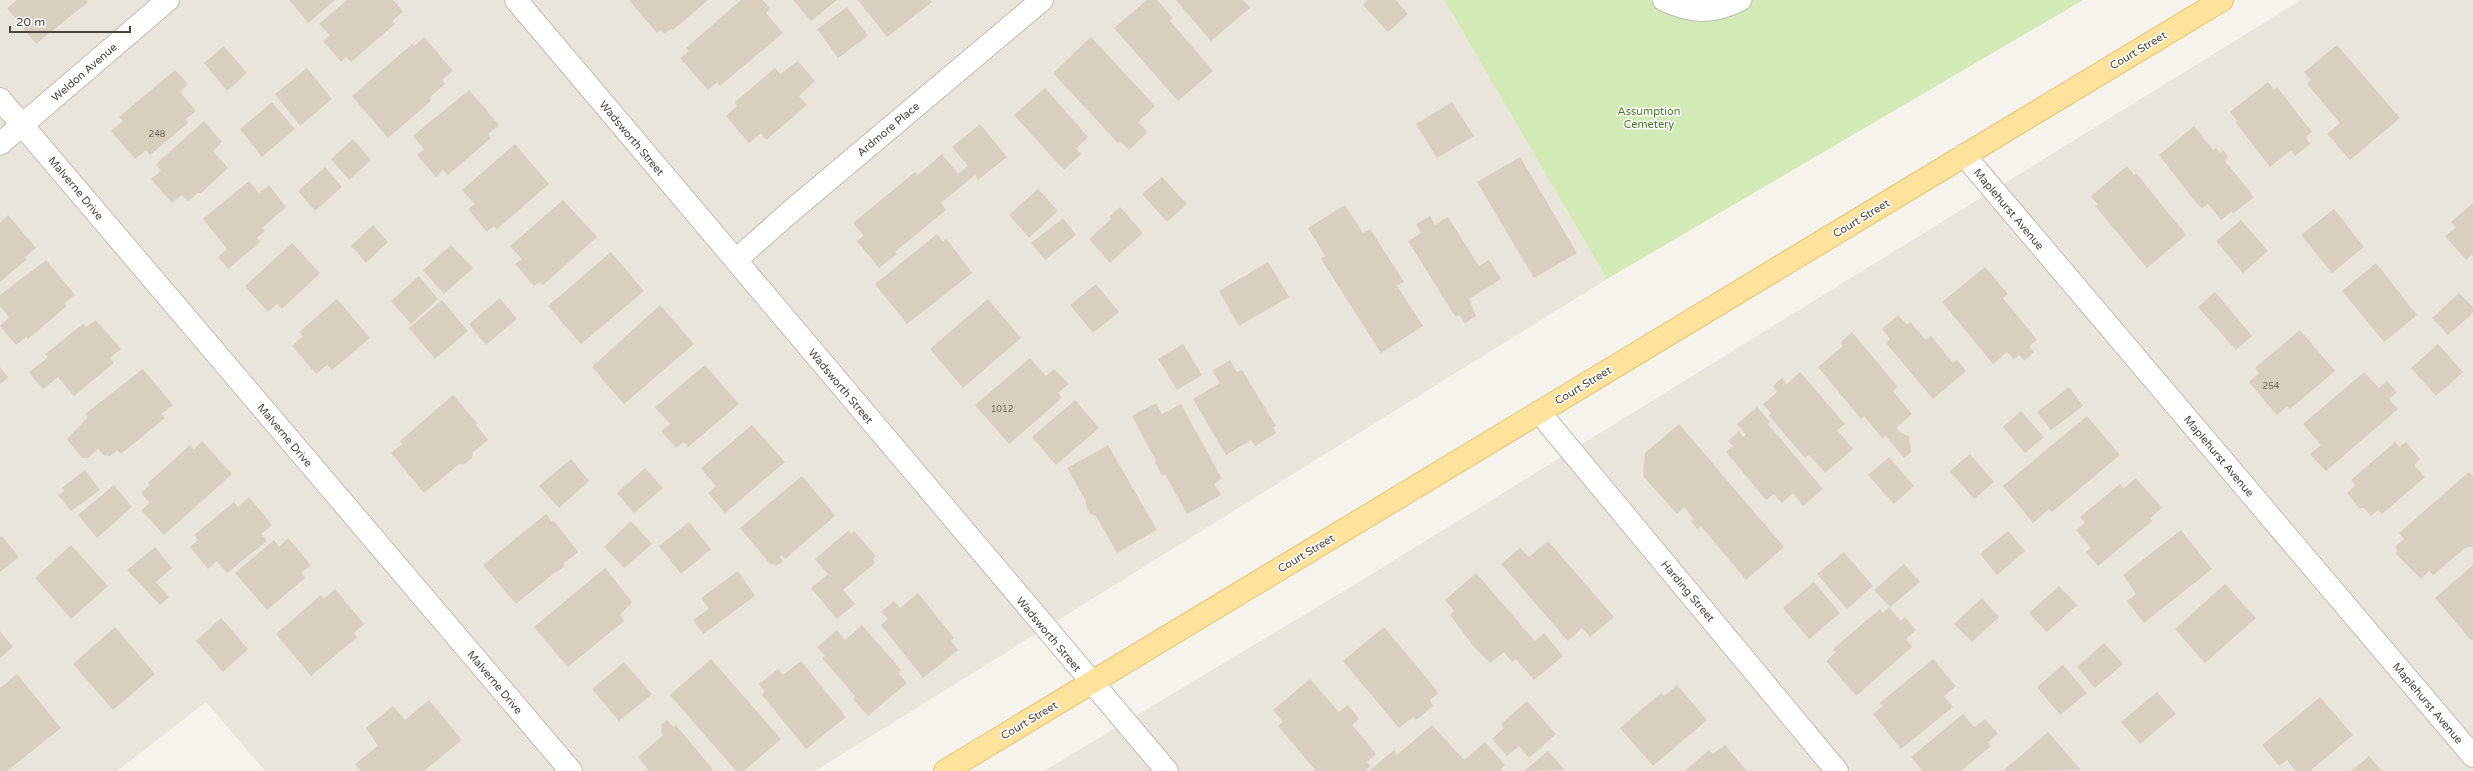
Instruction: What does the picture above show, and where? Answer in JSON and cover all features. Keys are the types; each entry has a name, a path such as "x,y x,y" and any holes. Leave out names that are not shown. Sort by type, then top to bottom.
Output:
{"main road":[{"name":"Court Street","path":"945,771 2222,0"}],"street":[{"name":"Weldon Avenue","path":"0,144 168,0"},
{"name":"Wadsworth Street","path":"516,0 1091,683 1167,771"},
{"name":"Ardmore Place","path":"736,260 790,212 1042,0"},
{"name":"Malverne Drive","path":"0,99 571,771"},
{"name":"Maplehurst Avenue","path":"1964,155 2473,756"},
{"name":"Harding Street","path":"1539,412 1837,771"}],"lane":[{"path":"1663,0 1684,10 1710,11 1741,0"}],"shaded area":[{"path":"0,0 1444,0 1607,279 815,771 265,771 206,702 117,771 0,771"},
{"path":"2301,0 2473,0 2473,771 1044,771 1367,577"}],"green space":[{"name":"Assumption Cemetery","path":"1444,0 2083,0 1607,279"}],"building":[{"path":"17,0 86,0 88,2 36,44 7,8"},
{"path":"289,0 335,0 308,23"},
{"path":"347,0 393,0 403,12 392,21 395,24 351,62 346,57 341,62 323,41 330,35 319,24"},
{"path":"629,0 708,0 673,30 671,29 665,34 661,30 657,33"},
{"path":"741,0 763,0 770,9 766,13 783,33 720,86 717,82 708,90 680,58 689,51 686,48"},
{"path":"793,0 837,0 811,21"},
{"path":"858,0 930,0 932,2 887,37"},
{"path":"1147,0 1157,0 1173,18 1170,21 1213,71 1178,101 1114,28"},
{"path":"1176,0 1243,0 1250,8 1211,41"},
{"path":"1368,0 1396,0 1408,14 1388,32 1363,5"},
{"path":"847,7 868,36 838,58 817,29"},
{"path":"424,37 453,71 442,80 445,84 429,98 431,101 388,138 352,96 412,44 414,46"},
{"path":"1091,37 1155,106 1138,122 1148,132 1129,150 1120,141 1118,143 1053,73"},
{"path":"2337,45 2400,118 2350,160 2327,134 2340,123 2307,84 2311,80 2304,72"},
{"path":"224,46 247,73 227,91 204,63"},
{"path":"798,61 815,81 799,96 807,105 766,140 761,133 749,143 726,116 737,106 735,102 775,68 780,74"},
{"path":"307,68 332,99 300,126 275,94"},
{"path":"175,70 188,84 180,92 196,111 186,119 188,123 150,155 146,150 135,159 111,131 123,121 119,117"},
{"path":"2268,82 2274,90 2277,87 2312,132 2306,137 2310,144 2295,156 2291,150 2270,167 2236,123 2237,121 2230,112"},
{"path":"1045,88 1088,137 1076,148 1081,154 1064,170 1014,115"},
{"path":"469,90 499,125 488,134 491,138 448,175 443,170 436,177 417,155 424,149 413,136"},
{"path":"272,102 295,129 262,157 240,129"},
{"path":"1452,102 1474,136 1437,158 1416,124"},
{"path":"204,121 222,142 213,151 228,168 201,193 198,193 188,201 182,195 172,203 151,179 161,171 156,164"},
{"path":"980,124 1007,157 978,180 975,175 941,203 946,210 895,252 897,254 879,268 857,241 864,236 853,223 915,172 918,175 942,154 958,174 968,166 952,147"},
{"path":"2194,126 2213,150 2216,148 2220,153 2223,150 2228,156 2225,161 2254,197 2233,214 2232,211 2221,220 2208,204 2202,208 2197,204 2159,155"},
{"path":"353,139 371,160 349,180 331,159"},
{"path":"515,144 549,184 497,229 494,226 487,232 468,209 475,204 462,190"},
{"path":"1520,157 1577,253 1534,278 1477,182"},
{"path":"2127,166 2134,175 2136,173 2186,235 2147,268 2095,206 2098,205 2091,196"},
{"path":"325,167 342,187 315,211 298,191"},
{"path":"1162,177 1187,204 1167,222 1142,194"},
{"path":"249,181 259,193 269,185 286,207 262,228 265,231 257,238 260,242 228,269 218,257 227,249 203,219"},
{"path":"1038,189 1058,211 1029,238 1009,215"},
{"path":"563,200 597,237 543,285 540,282 534,286 515,264 522,259 510,246"},
{"path":"2473,203 2473,254 2466,260 2445,236 2456,228 2451,222"},
{"path":"1345,205 1363,233 1370,229 1404,282 1397,286 1423,326 1381,353 1321,259 1325,256 1308,228"},
{"path":"1120,207 1143,233 1110,263 1089,239 1111,219 1109,217"},
{"path":"2334,209 2364,247 2332,273 2301,235"},
{"path":"8,215 36,248 25,257 27,259 0,282 0,223"},
{"path":"1430,216 1435,225 1448,217 1479,266 1489,260 1501,279 1469,299 1476,316 1465,323 1459,315 1456,317 1408,241 1421,233 1416,224"},
{"path":"1063,218 1076,235 1045,260 1031,243"},
{"path":"2241,220 2268,251 2243,273 2216,241"},
{"path":"373,225 388,242 366,263 351,246"},
{"path":"937,234 943,242 946,238 972,273 907,324 875,284"},
{"path":"292,243 320,273 282,309 277,304 268,312 245,286"},
{"path":"451,245 473,268 444,294 423,270"},
{"path":"611,252 644,291 581,344 548,306"},
{"path":"46,260 75,295 64,303 67,306 28,339 26,337 16,345 0,326 9,317 0,306 0,295"},
{"path":"1268,262 1289,297 1239,326 1219,291"},
{"path":"2376,263 2417,315 2384,342 2342,291"},
{"path":"1985,267 2008,294 2003,298 2037,340 2029,346 2034,352 2024,361 2019,355 2014,359 2007,352 1993,364 1942,302"},
{"path":"419,276 438,299 411,324 391,301"},
{"path":"1096,284 1119,312 1093,333 1070,305"},
{"path":"2215,292 2252,336 2236,350 2198,307"},
{"path":"2459,293 2473,307 2473,313 2448,335 2432,318"},
{"path":"500,298 517,319 486,345 469,324"},
{"path":"337,299 370,338 332,370 327,365 316,374 292,346 303,336 299,332"},
{"path":"988,299 1021,338 963,388 930,349"},
{"path":"442,300 468,331 435,359 409,328"},
{"path":"660,305 694,344 624,404 592,367"},
{"path":"1898,315 1907,325 1910,322 1926,340 1931,336 1953,363 1957,360 1966,371 1933,399 1886,343 1890,339 1882,329"},
{"path":"96,320 121,349 110,358 114,363 74,396 58,377 43,389 29,372 48,357 45,354 83,324 86,327"},
{"path":"2300,330 2335,371 2290,409 2287,406 2277,415 2249,382 2259,373 2255,368"},
{"path":"1852,332 1898,387 1893,391 1912,414 1896,428 1901,433 1909,436 1911,452 1904,458 1886,436 1882,438 1864,416 1861,419 1818,367 1843,346 1841,342"},
{"path":"1183,344 1202,375 1177,390 1158,359"},
{"path":"2438,344 2463,372 2436,396 2411,368"},
{"path":"1030,358 1046,376 1054,369 1069,384 1058,393 1062,398 1009,444 975,405"},
{"path":"1230,360 1237,372 1242,370 1276,426 1273,427 1276,433 1255,446 1251,440 1226,455 1193,399 1220,383 1212,371"},
{"path":"705,365 739,404 688,447 684,442 676,448 661,431 670,424 655,407"},
{"path":"0,367 8,377 0,384"},
{"path":"143,369 173,405 161,414 165,418 121,454 117,450 110,456 103,455 98,449 88,458 82,458 67,439 88,417 85,414"},
{"path":"1800,372 1845,424 1837,430 1853,449 1825,473 1809,455 1805,458 1769,416 1771,413 1763,404 1777,392 1773,386 1782,378 1787,384"},
{"path":"2364,372 2379,388 2387,381 2397,392 2389,399 2398,409 2326,471 2310,454 2321,445 2303,424"},
{"path":"2069,387 2083,406 2051,430 2037,412"},
{"path":"453,395 477,423 476,425 488,440 473,452 472,458 465,464 459,464 424,493 391,453 402,444 400,441"},
{"path":"1075,400 1099,428 1056,465 1032,437"},
{"path":"1156,403 1162,414 1181,404 1222,479 1214,484 1221,495 1187,514 1165,474 1162,476 1155,462 1156,461 1132,416"},
{"path":"1757,407 1770,422 1768,424 1823,489 1803,506 1793,493 1782,503 1774,494 1766,500 1726,452 1733,446 1728,441 1739,431 1743,437 1746,435 1737,424"},
{"path":"2021,411 2044,437 2025,453 2003,427"},
{"path":"2087,416 2120,455 2052,512 2049,509 2033,523 2003,486"},
{"path":"1679,424 1784,547 1746,580 1701,526 1697,529 1691,521 1694,519 1684,507 1677,514 1643,476 1645,453"},
{"path":"752,425 785,462 725,513 708,493 716,486 701,468"},
{"path":"202,441 232,474 164,535 141,510 150,503 141,493 150,485 148,483 190,445 194,450"},
{"path":"2395,442 2399,447 2406,442 2420,459 2414,465 2425,477 2382,514 2378,510 2371,516 2364,508 2359,508 2347,493 2356,485 2351,480"},
{"path":"1108,445 1157,530 1117,553 1096,516 1090,514 1086,506 1086,501 1067,468"},
{"path":"1970,454 1994,482 1974,499 1950,471"},
{"path":"1889,457 1914,486 1894,504 1868,475"},
{"path":"571,459 589,481 559,508 539,486"},
{"path":"645,468 663,488 634,513 617,493"},
{"path":"85,470 100,490 71,511 58,495 64,491 62,488"},
{"path":"2469,472 2473,476 2473,546 2465,548 2433,575 2429,571 2421,579 2395,553 2398,551 2395,547 2404,539 2399,533"},
{"path":"802,476 835,516 785,559 782,555 780,557 783,561 776,566 773,563 771,565 740,528"},
{"path":"2136,478 2162,508 2150,518 2152,521 2098,566 2086,552 2091,548 2076,530 2085,523 2080,517 2120,484 2124,488"},
{"path":"114,485 132,507 97,538 78,515"},
{"path":"249,497 272,525 261,534 267,541 227,573 217,561 208,569 190,547 198,540 194,535 234,502 238,507"},
{"path":"546,514 552,522 554,521 578,552 564,563 564,567 516,604 483,565"},
{"path":"631,521 652,544 624,568 604,547"},
{"path":"689,522 711,549 681,574 659,546"},
{"path":"849,530 851,534 854,531 876,556 873,559 875,563 843,590 855,604 837,619 811,588 828,574 815,559"},
{"path":"2181,530 2212,569 2144,623 2127,601 2136,594 2123,575"},
{"path":"2008,531 2025,551 1997,575 1980,554"},
{"path":"2,536 19,557 0,572 0,537"},
{"path":"288,538 311,565 301,573 305,578 267,610 235,573 274,540 279,547"},
{"path":"1548,541 1614,617 1590,637 1582,628 1568,641 1501,564 1520,548 1529,557"},
{"path":"71,545 108,586 71,619 35,578"},
{"path":"155,547 172,568 156,582 169,597 160,605 127,570"},
{"path":"1844,552 1873,586 1847,609 1817,574"},
{"path":"1904,564 1920,582 1890,607 1874,590"},
{"path":"2473,565 2473,639 2471,640 2435,598"},
{"path":"605,568 632,602 620,615 624,621 568,667 534,627"},
{"path":"738,571 755,596 703,634 693,620 709,609 701,598"},
{"path":"1476,573 1535,641 1544,633 1563,656 1534,680 1516,659 1512,662 1504,652 1490,663 1474,647 1450,615 1454,611 1445,600"},
{"path":"1814,582 1840,613 1809,639 1783,608"},
{"path":"2225,584 2256,618 2205,663 2175,629"},
{"path":"2059,586 2077,605 2047,632 2029,613"},
{"path":"335,589 364,624 354,633 357,637 311,676 276,634 321,595 324,599"},
{"path":"918,593 954,638 951,641 958,650 923,678 881,625 888,619 881,612 894,601 900,608"},
{"path":"1982,598 1999,617 1972,642 1954,624"},
{"path":"1889,607 1901,621 1905,617 1916,630 1906,639 1912,647 1856,696 1826,661 1836,652 1833,649 1880,609 1883,613"},
{"path":"221,618 248,649 223,672 196,641"},
{"path":"862,625 901,670 898,673 907,683 868,716 853,699 855,696 822,658 825,656 817,647 837,630 845,640"},
{"path":"115,627 155,674 113,710 73,664"},
{"path":"1384,627 1439,693 1430,700 1433,706 1416,720 1413,717 1399,728 1343,661"},
{"path":"0,631 13,647 0,658"},
{"path":"2104,643 2123,664 2095,688 2077,667"},
{"path":"711,659 781,739 744,771 736,771 670,695"},
{"path":"1933,659 1956,686 1944,696 1953,707 1901,749 1873,714 1883,706 1880,703"},
{"path":"801,661 846,717 806,749 762,695 765,692 759,684 778,669 783,675"},
{"path":"624,662 652,694 619,721 592,689"},
{"path":"2063,665 2087,693 2060,715 2037,687"},
{"path":"17,674 61,728 7,771 0,771 0,688"},
{"path":"1310,679 1339,712 1348,705 1359,719 1352,725 1376,754 1367,762 1371,766 1365,771 1316,771 1278,726 1283,722 1273,710"},
{"path":"1677,685 1707,720 1653,766 1620,728 1661,693 1664,696"},
{"path":"2157,692 2176,714 2140,744 2121,722"},
{"path":"2320,697 2353,735 2310,771 2296,771 2287,760 2279,766 2262,745"},
{"path":"429,700 462,740 424,771 361,771 355,764 378,746 366,728 393,706 405,720"},
{"path":"1527,701 1556,734 1529,758 1519,746 1507,756 1492,739 1504,728 1501,724"},
{"path":"1963,714 1974,727 1985,719 1998,734 1988,742 1991,746 1961,771 1923,771 1911,757"},
{"path":"667,720 673,727 676,725 714,771 646,771 648,769 638,757 663,735 661,732 662,724"},
{"path":"1432,725 1464,760 1485,742 1505,765 1499,771 1369,771 1394,750 1397,755"},
{"path":"2048,732 2081,770 2003,771"},
{"path":"1725,745 1747,771 1685,771 1709,750 1713,754"},
{"path":"1548,751 1565,770 1524,771"},
{"path":"2369,756 2382,771 2351,771"}]}
